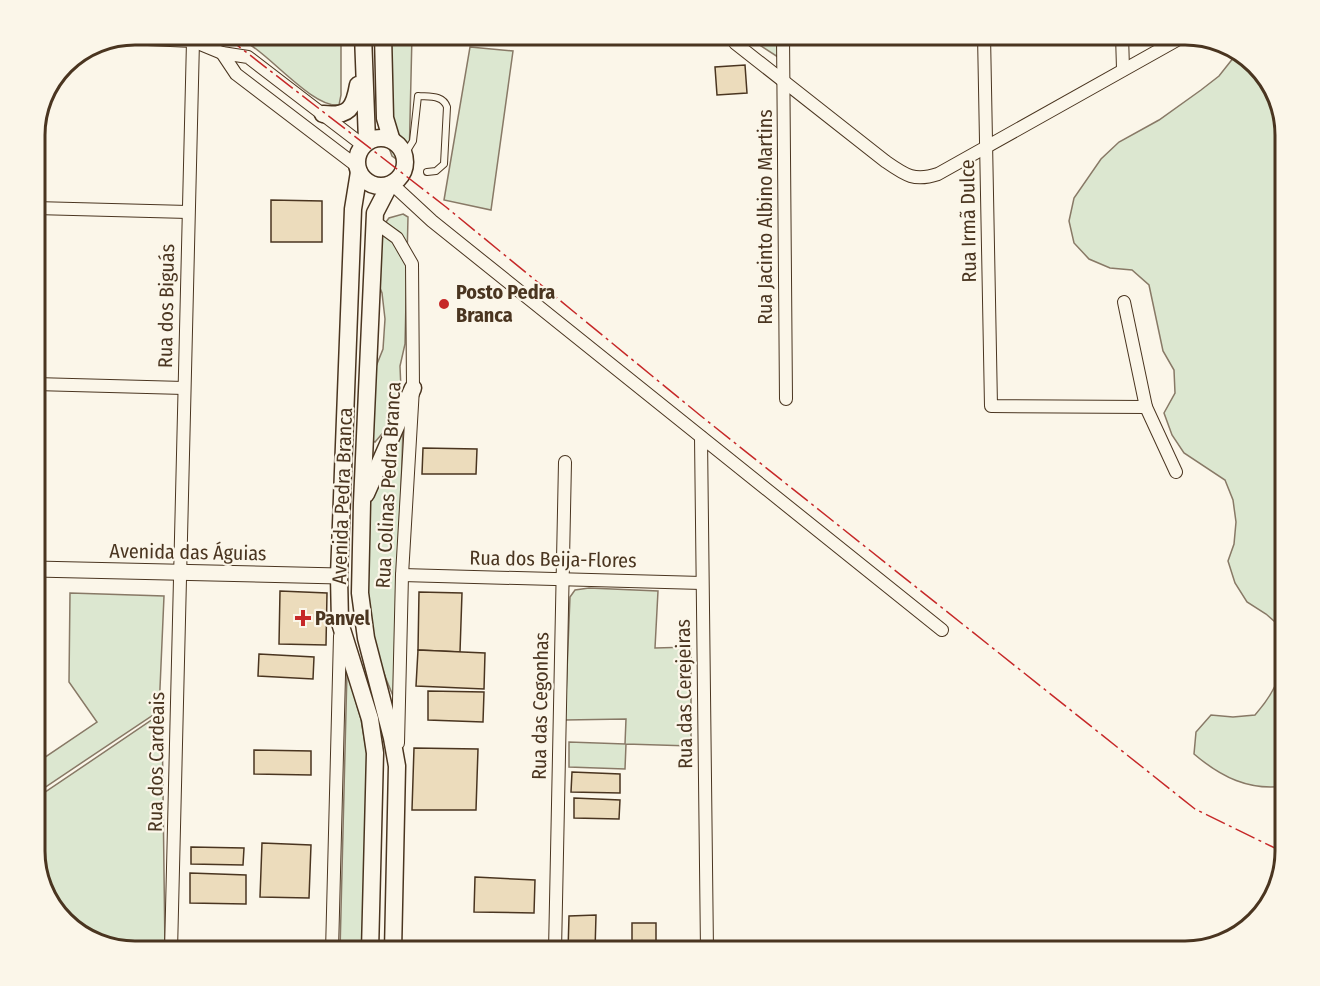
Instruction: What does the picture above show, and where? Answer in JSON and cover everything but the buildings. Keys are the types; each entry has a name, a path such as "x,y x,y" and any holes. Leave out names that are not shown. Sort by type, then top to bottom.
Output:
{"main road":[{"path":"323,114 337,116 354,104 362,45"},
{"path":"363,45 365,144"},
{"path":"383,45 385,118 391,138"},
{"path":"382,137 391,138 405,154 405,170 391,185 381,186 366,181 358,170 358,153 365,144 382,137"},
{"name":"Avenida Pedra Branca","path":"358,170 352,209 339,576 340,623 374,735 370,941"},
{"name":"Avenida Pedra Branca","path":"391,185 375,213 359,574 366,638 397,766 393,941"},
{"path":"362,503 413,388"}],"street":[{"name":"Rua dos Biguás","path":"179,572 193,45"},
{"path":"203,45 222,53 248,57 365,144"},
{"path":"738,45 885,161 909,176 919,178 938,174 1167,45"},
{"name":"Rua Jacinto Albino Martins","path":"783,45 786,399"},
{"name":"Rua Irmã Dulce","path":"984,45 991,406 1146,407"},
{"path":"1122,45 1123,69"},
{"path":"222,53 236,74 358,170"},
{"path":"391,185 432,221 942,630"},
{"path":"45,208 188,212"},
{"name":"Rua Colinas Pedra Branca","path":"375,222 397,238 412,264 413,388 402,575 397,766"},
{"path":"1124,302 1146,407 1176,472"},
{"path":"45,384 184,388"},
{"name":"Rua das Cerejeiras","path":"700,437 707,941"},
{"name":"Rua das Cegonhas","path":"555,941 565,462"},
{"name":"Avenida das Águias","path":"45,569 339,576"},
{"name":"Rua dos Cardeais","path":"171,941 179,572"},
{"name":"Rua dos Beija-Flores","path":"402,575 702,583"},
{"name":"Avenida Pedra Branca","path":"332,941 340,623"}],"lane":[{"path":"405,154 413,141 418,96 441,98 447,107 444,164 436,171 427,172"}],"green space":[{"path":"250,45 341,45 339,105 329,104 305,90"},
{"path":"389,45 412,45 409,163 406,166 392,156 388,145"},
{"path":"759,45 781,45 781,59"},
{"path":"470,47 513,51 491,210 444,200"},
{"path":"1232,59 1240,64 1253,76 1266,95 1274,123 1275,622 1247,602 1235,583 1228,561 1234,544 1236,522 1233,500 1225,480 1184,453 1172,435 1164,413 1175,393 1174,370 1163,351 1149,285 1132,270 1110,268 1089,259 1074,243 1069,221 1074,198 1101,159 1119,142 1159,120 1219,76"},
{"path":"403,214 408,217 405,344 400,366 401,390 387,428 375,442 373,441 375,369 383,349 385,319 382,293 378,283 383,226 389,218"},
{"path":"403,429 394,698 380,661 371,626 366,590 366,531 373,491"},
{"path":"589,588 658,591 655,648 691,647 691,746 626,744 625,769 569,767 569,742 625,744 626,719 565,720 570,597 575,590"},
{"path":"70,593 164,596 159,711 45,787 45,757 97,722 69,682"},
{"path":"347,671 361,719 367,754 362,941 340,941"},
{"path":"1275,685 1275,787 1248,784 1225,776 1194,754 1196,732 1211,715 1233,717 1255,715"},
{"path":"162,713 165,941 123,940 106,936 80,922 67,910 57,896 48,875 45,857 45,792"}],"power":[{"path":"237,45 446,207 701,416 1195,809 1275,848"}],"place":[{"name":"Posto Pedra Branca","path":"444,304"},
{"name":"Panvel","path":"303,618"}]}
